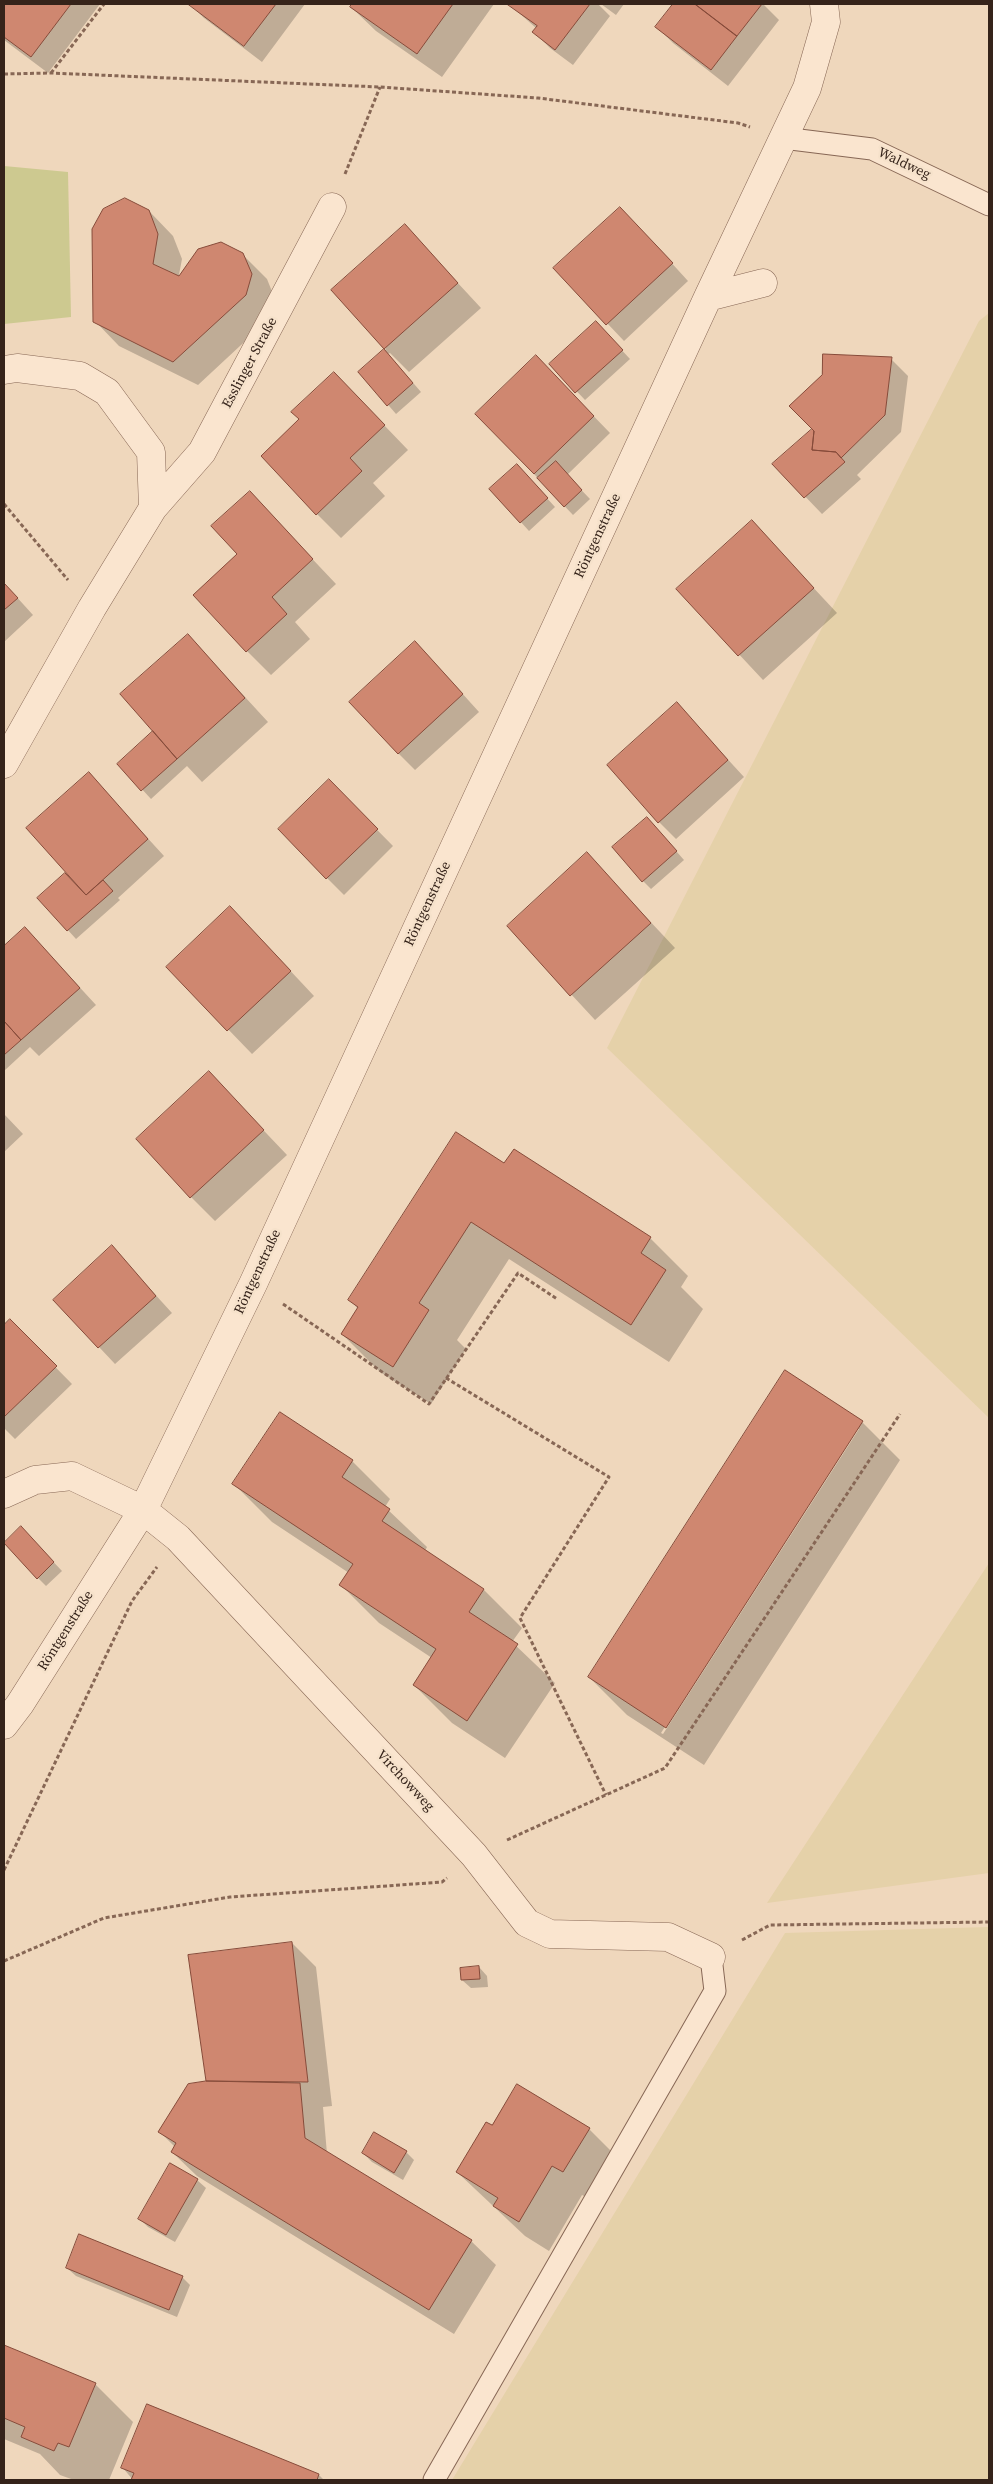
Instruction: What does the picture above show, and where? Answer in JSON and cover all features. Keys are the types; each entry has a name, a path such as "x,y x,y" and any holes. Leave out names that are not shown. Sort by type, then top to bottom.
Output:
{"street":[{"name":"Röntgenstraße","path":"4,1726 20,1704 143,1510 253,1284 708,297 807,88 826,22 824,4"},
{"name":"Esslinger Straße","path":"4,764 13,724 92,608 153,508 202,452 332,207"},
{"path":"708,297 763,283"},
{"path":"4,370 17,368 80,376 107,392 151,452 153,508"},
{"path":"4,1494 35,1480 72,1476 143,1510"},
{"name":"Virchowweg","path":"143,1510 178,1538 474,1855 527,1923 550,1934 668,1937 711,1957"}],"lane":[{"name":"Waldweg","path":"783,138 872,149 989,205"},
{"path":"434,2480 715,1992 711,1957"}],"path":[{"path":"51,72 104,4"},
{"path":"4,74 51,72 380,87 538,98 729,122 783,138"},
{"path":"332,207 380,87"},
{"path":"4,504 92,608"},
{"path":"253,1284 429,1404 518,1273 557,1300"},
{"path":"446,1378 609,1477 520,1618 606,1795"},
{"path":"4,1961 104,1918 230,1897 442,1882 474,1855 665,1768 900,1414"},
{"path":"4,1870 132,1602 178,1538"},
{"path":"711,1957 770,1925 989,1922"}],"shaded area":[{"path":"4,166 68,172 71,317 4,324"},
{"path":"989,313 989,1418 607,1048 979,321"},
{"path":"989,1563 989,1873 767,1903"},
{"path":"989,1927 989,2480 452,2480 785,1933"}],"building":[{"path":"4,4 71,4 31,57 4,37"},
{"path":"188,4 276,4 244,46"},
{"path":"352,4 453,4 417,54 350,7"},
{"path":"507,4 590,4 555,50 532,32 537,26"},
{"path":"673,4 695,4 737,36 711,70 655,27"},
{"path":"695,4 762,4 737,36"},
{"path":"125,198 149,210 158,234 153,264 179,276 198,249 221,242 243,253 252,274 246,295 173,362 93,322 92,229 103,209"},
{"path":"620,207 673,263 606,325 553,268"},
{"path":"405,224 458,283 384,349 331,290"},
{"path":"596,321 623,350 575,393 549,364"},
{"path":"384,349 413,383 387,406 358,372"},
{"path":"823,354 892,357 885,415 841,458 836,452 812,450 814,431 789,406 822,375"},
{"path":"536,355 594,416 534,474 475,414"},
{"path":"334,372 385,425 350,458 362,471 316,515 261,456 299,419 291,412"},
{"path":"812,429 814,431 812,450 836,452 845,462 804,498 772,464"},
{"path":"556,461 582,490 564,507 537,478"},
{"path":"517,464 548,498 520,523 489,489"},
{"path":"250,491 313,559 272,597 287,614 246,652 193,595 237,554 211,526"},
{"path":"752,520 814,588 738,656 676,589"},
{"path":"4,583 18,598 4,610"},
{"path":"188,634 245,698 177,759 120,694"},
{"path":"415,641 463,694 398,754 349,702"},
{"path":"677,702 728,760 658,823 607,765"},
{"path":"153,731 177,759 141,791 117,764"},
{"path":"89,772 148,839 86,895 26,828"},
{"path":"329,779 378,829 326,879 278,829"},
{"path":"647,817 677,851 642,882 612,847"},
{"path":"587,852 651,923 570,996 507,926"},
{"path":"65,873 86,895 103,880 113,891 67,931 37,898"},
{"path":"230,906 291,971 227,1031 166,967"},
{"path":"25,927 80,988 21,1040 4,1021 4,946"},
{"path":"4,1021 21,1040 4,1055"},
{"path":"209,1071 264,1130 190,1198 136,1139"},
{"path":"456,1132 504,1163 514,1149 651,1237 641,1253 666,1270 631,1325 471,1222 419,1303 429,1310 393,1367 341,1334 358,1307 348,1300"},
{"path":"112,1245 156,1296 98,1348 53,1300"},
{"path":"10,1319 57,1366 4,1417 4,1325"},
{"path":"785,1370 863,1421 666,1728 588,1677"},
{"path":"280,1412 353,1460 342,1477 390,1509 382,1521 484,1589 469,1612 518,1644 467,1721 413,1685 436,1649 339,1585 353,1564 232,1484"},
{"path":"21,1526 54,1562 37,1579 4,1543"},
{"path":"292,1942 308,2082 206,2081 188,1955"},
{"path":"479,1966 480,1979 461,1980 460,1968"},
{"path":"206,2081 300,2083 305,2138 472,2240 429,2310 171,2152 176,2143 158,2132 188,2084"},
{"path":"517,2084 590,2128 563,2172 552,2166 519,2222 493,2206 498,2198 456,2172 486,2122 492,2125"},
{"path":"374,2132 407,2151 394,2173 362,2153"},
{"path":"170,2163 198,2179 166,2235 138,2219"},
{"path":"79,2234 183,2276 169,2310 66,2268"},
{"path":"4,2345 96,2383 69,2447 58,2443 54,2451 21,2437 25,2427 4,2418"},
{"path":"147,2404 319,2474 317,2480 131,2480 134,2473 121,2468"}]}
